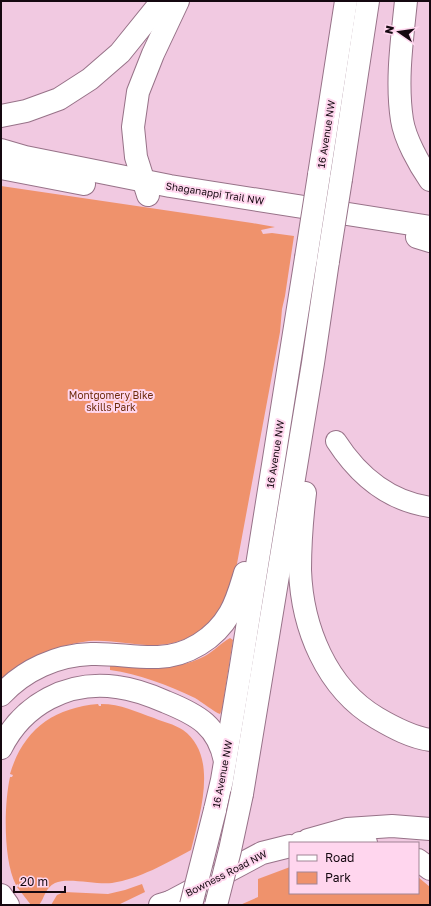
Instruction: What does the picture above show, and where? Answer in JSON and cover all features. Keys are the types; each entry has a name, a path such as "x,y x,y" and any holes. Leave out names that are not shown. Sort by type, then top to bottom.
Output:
{"main road":[{"path":"1,116 26,111 59,99 90,79 120,53 162,1"},
{"path":"146,188 136,157 133,127 138,92 153,54 178,1"},
{"path":"338,53 342,1"},
{"name":"16 Avenue NW","path":"171,904 215,810 225,762 346,1"},
{"path":"216,905 242,794 311,378 323,290 368,1"},
{"path":"406,1 400,87 402,121 419,164 430,180"},
{"name":"Shaganappi Trail NW","path":"1,150 146,188"},
{"name":"Shaganappi Trail NW","path":"1,168 146,188 427,236"},
{"path":"323,290 310,448 303,511 300,569 308,620 320,653 331,675 346,694 366,712 394,729 420,739 430,740"},
{"path":"1,694 26,674 40,666 63,658 90,654 166,657 189,650 209,638 221,626 234,605 244,576 271,477"},
{"path":"1,748 17,722 46,699 71,689 92,685 125,688 146,694 194,716 208,726 216,735 221,746 225,762"},
{"path":"303,842 347,829 392,826 430,829"},
{"name":"Bowness Road NW","path":"171,904 262,853 289,846"},
{"path":"419,861 430,869"},
{"path":"1,895 8,905"}],"lane":[{"path":"336,441 355,468 379,487 401,500 430,507"}],"green space":[{"name":"Montgomery Bike skills Park","path":"1,186 252,223 275,227 261,230 263,234 272,233 294,236 282,309 280,332 236,569 223,606 217,616 197,633 172,643 141,645 89,641 53,649 31,659 1,679"},
{"path":"230,638 233,640 222,710 220,714 195,698 164,684 132,674 110,670 110,665 159,667 194,661 205,656"},
{"path":"98,704 99,706 101,706 101,704 108,704 122,707 180,728 194,741 201,755 204,770 204,786 199,820 191,850 153,870 122,881 105,883 61,881 55,883 47,890 39,905 31,905 17,887 19,886 18,884 16,885 9,861 6,816 8,788 10,777 13,775 10,774 23,745 42,724 67,710"},
{"path":"289,867 289,894 419,894 419,878 430,887 430,905 240,905 258,897 258,879"},
{"path":"142,884 145,892 118,905 51,905 57,895 64,892 108,894"}]}
